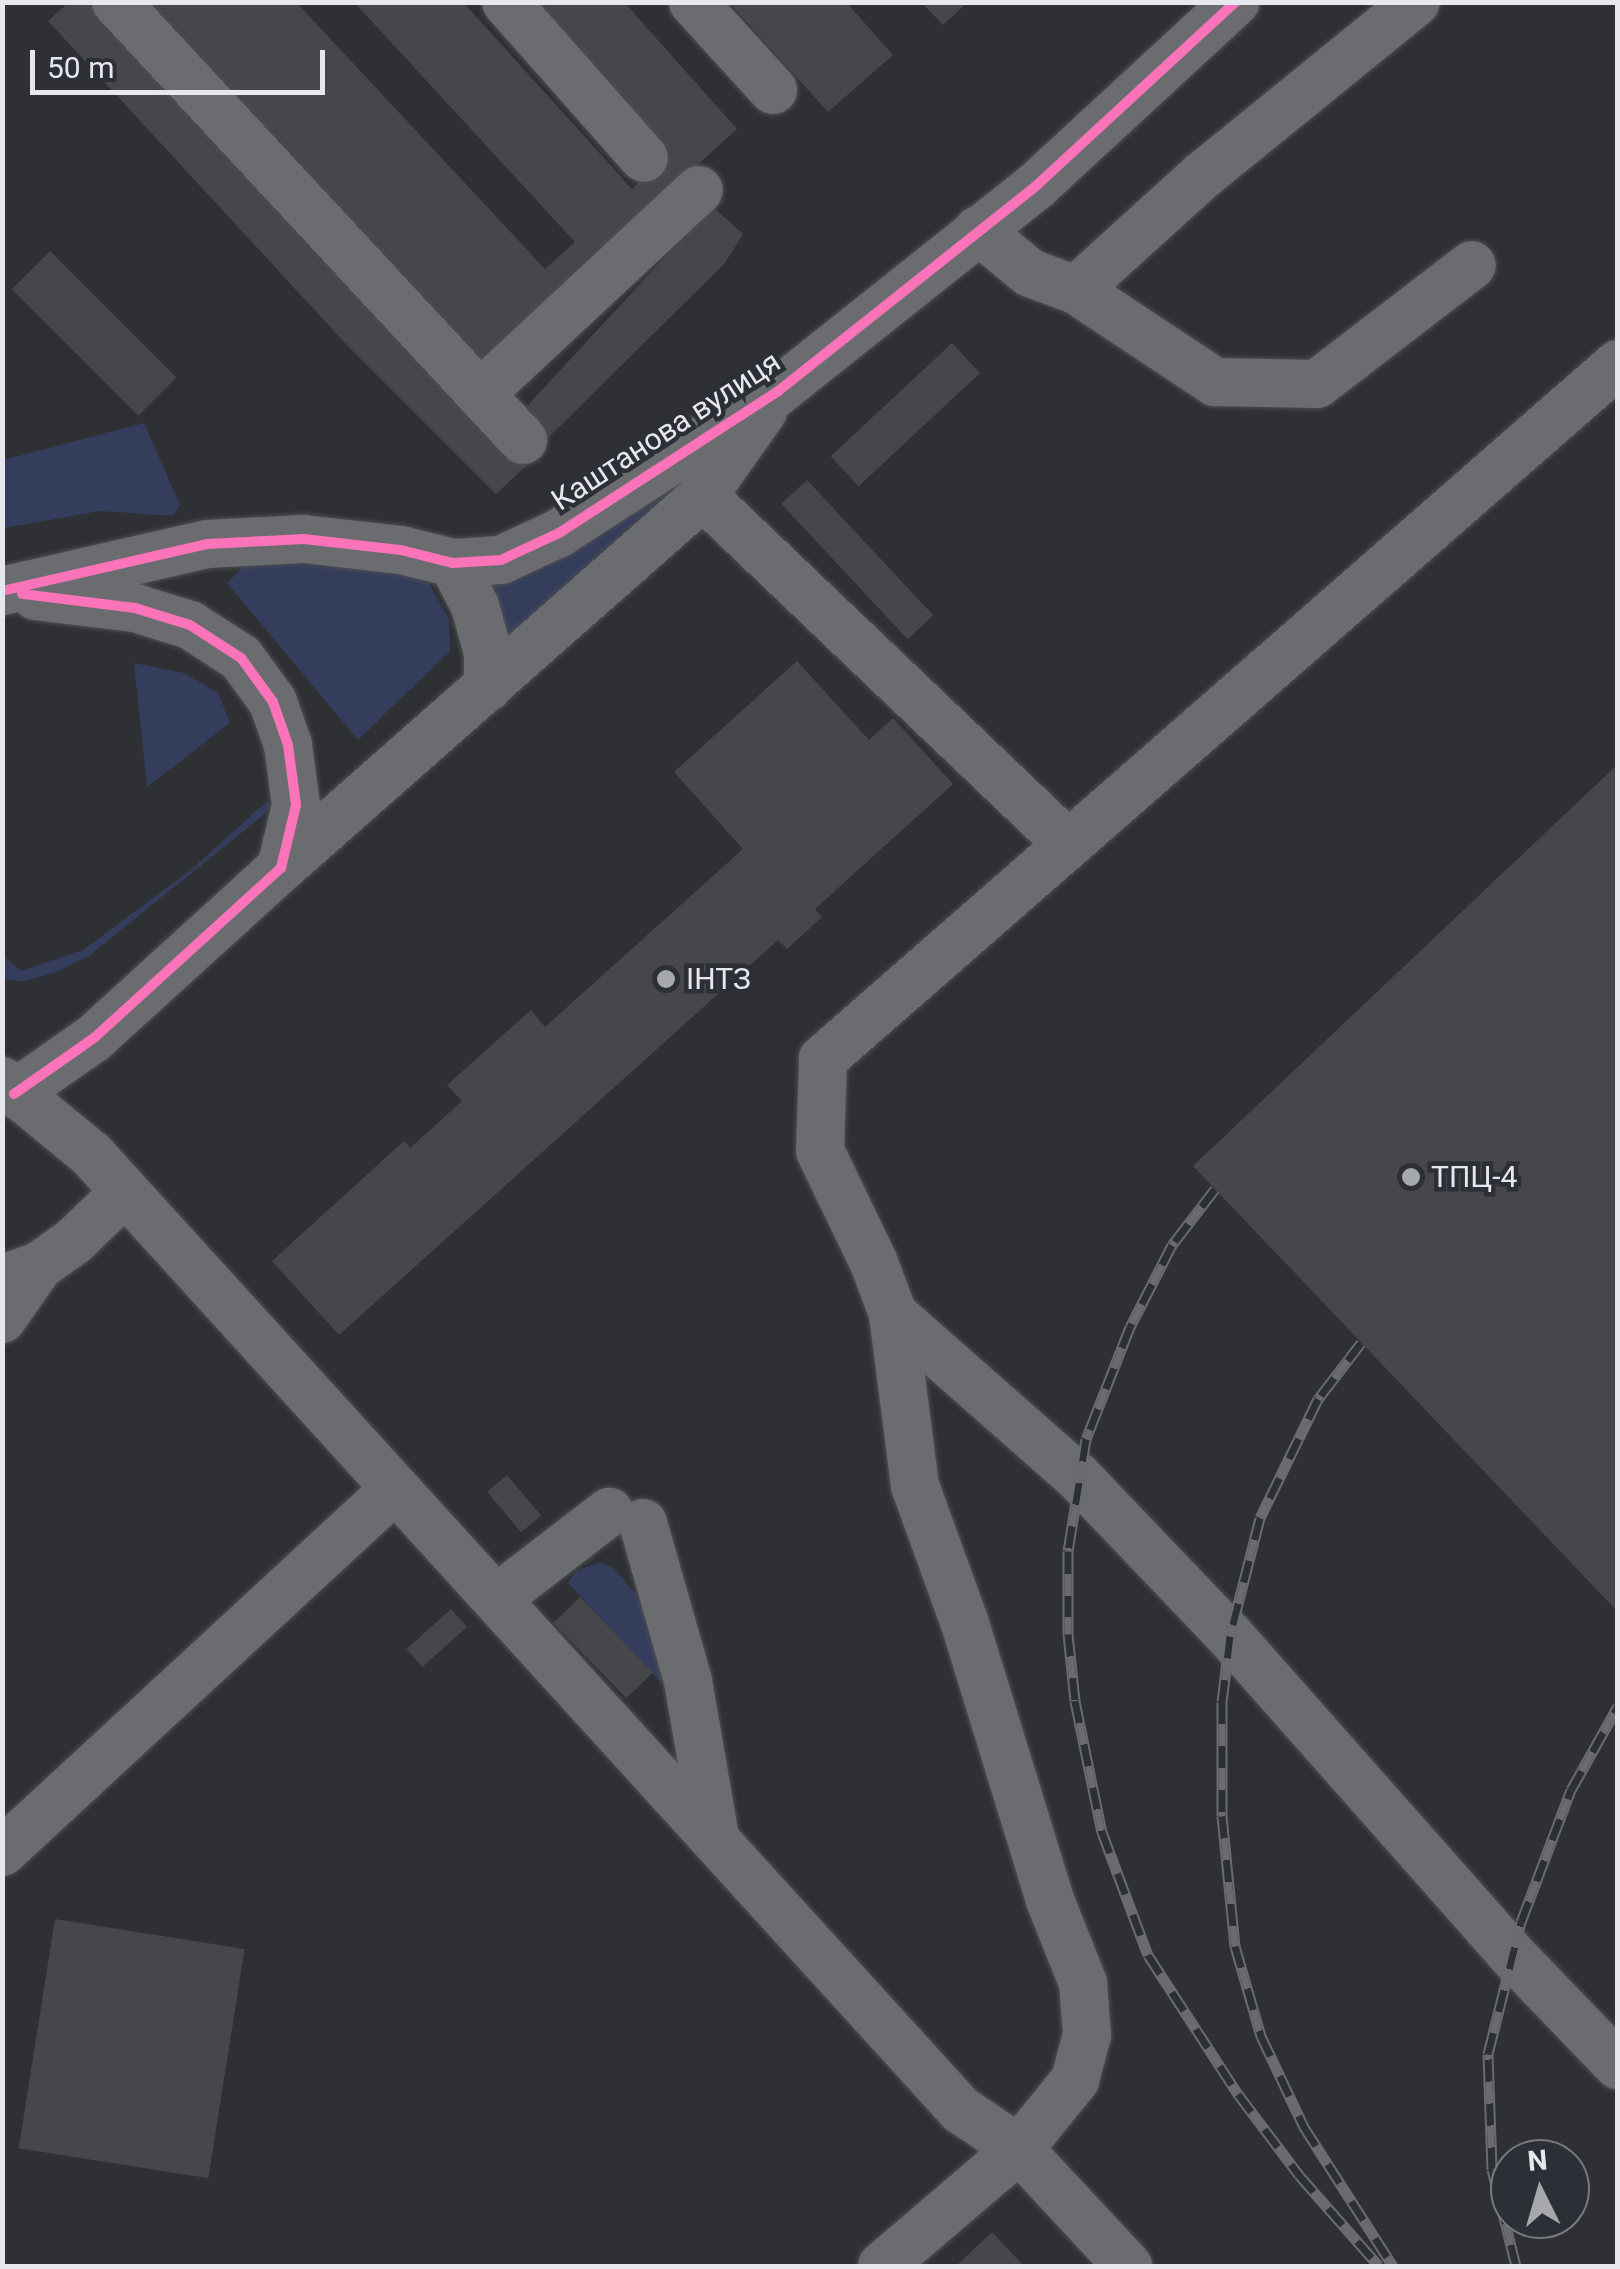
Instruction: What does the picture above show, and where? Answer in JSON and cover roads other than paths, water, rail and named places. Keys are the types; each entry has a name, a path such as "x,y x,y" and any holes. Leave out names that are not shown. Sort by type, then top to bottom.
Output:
{"street":[{"path":"116,2 523,440"},
{"path":"506,2 644,158"},
{"path":"693,2 773,90"},
{"name":"Каштанова вулиця","path":"2,592 226,543 304,539 402,550 454,562 501,560 559,533 777,392 1037,185 1235,2"},
{"path":"1076,290 1203,175 1416,2"},
{"path":"480,394 699,190"},
{"path":"978,230 1030,273 1076,290 1216,382 1318,384 1472,265"},
{"path":"882,2266 1020,2150 1075,2080 1087,2034 1083,1983 1050,1900 964,1621 915,1486 893,1314 874,1263 820,1151 822,1058 1618,364"},
{"name":"Каштанова вулиця","path":"8,1088 94,1038 280,868 703,496 777,392"},
{"path":"703,496 1068,844"},
{"path":"454,562 475,606 484,637 488,687"},
{"name":"Каштанова вулиця","path":"2,592 135,608 190,624 242,658 273,702 288,746 296,805 280,868"},
{"path":"8,1088 91,1154 961,2110 1020,2150 1128,2266"},
{"path":"2,1319 21,1273 74,1241 125,1192"},
{"path":"893,1314 1077,1476 1230,1636 1512,1955 1618,2065"},
{"path":"2,1852 396,1489"},
{"path":"496,1599 626,1518 688,1681 715,1837"}],"railway":[{"path":"1215,1189 1172,1245 1130,1327 1086,1439 1068,1551 1068,1634 1075,1701 1102,1832 1148,1955 1238,2094 1299,2175 1379,2266"},
{"path":"1361,1343 1318,1399 1260,1518 1230,1636 1222,1702 1222,1816 1235,1946 1261,2036 1304,2127 1393,2266"},
{"path":"1516,2266 1492,2169 1488,2054 1521,1922 1571,1790 1618,1706"}],"place":[{"name":"ІНТЗ","path":"666,979"},
{"name":"ТПЦ-4","path":"1411,1177"}]}
